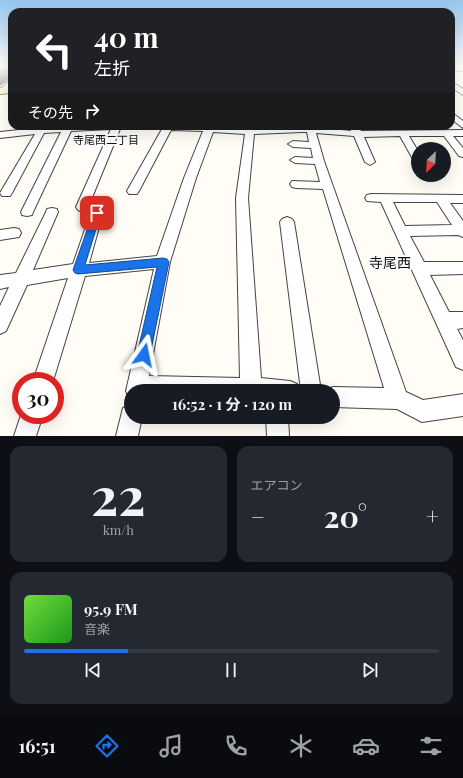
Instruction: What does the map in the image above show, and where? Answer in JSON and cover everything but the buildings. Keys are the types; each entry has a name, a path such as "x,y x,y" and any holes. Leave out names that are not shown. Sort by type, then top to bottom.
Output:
{"street":[{"path":"455,87 462,95"},
{"path":"455,118 463,125"},
{"path":"0,144 3,134 34,130"},
{"path":"6,193 34,130"},
{"path":"27,212 60,130"},
{"path":"46,372 97,213 82,207 115,130"},
{"path":"133,192 170,130"},
{"path":"137,384 163,262 190,178 214,130"},
{"path":"244,130 242,198 251,384"},
{"path":"305,130 315,145 327,186 398,399"},
{"path":"370,162 356,130 447,130 463,133"},
{"path":"447,130 463,154"},
{"path":"402,131 411,147"},
{"path":"293,144 315,145"},
{"path":"295,160 319,161"},
{"path":"296,184 327,186"},
{"path":"463,199 378,198 401,231 463,360"},
{"path":"441,198 462,231"},
{"path":"0,325 52,212"},
{"path":"287,222 310,384"},
{"path":"401,231 462,231"},
{"path":"0,235 14,233"},
{"path":"0,282 78,270 163,262"},
{"path":"419,269 463,268"},
{"path":"444,321 463,320"},
{"path":"340,397 398,399 422,410 463,405"},
{"path":"25,436 29,424"},
{"path":"127,436 129,424"},
{"path":"277,424 278,436"}],"district":[{"name":"寺尾西二丁目","path":"106,140"},
{"name":"寺尾西","path":"390,263"}],"route":[{"path":"97,213 78,270 163,262 144,355"}]}
